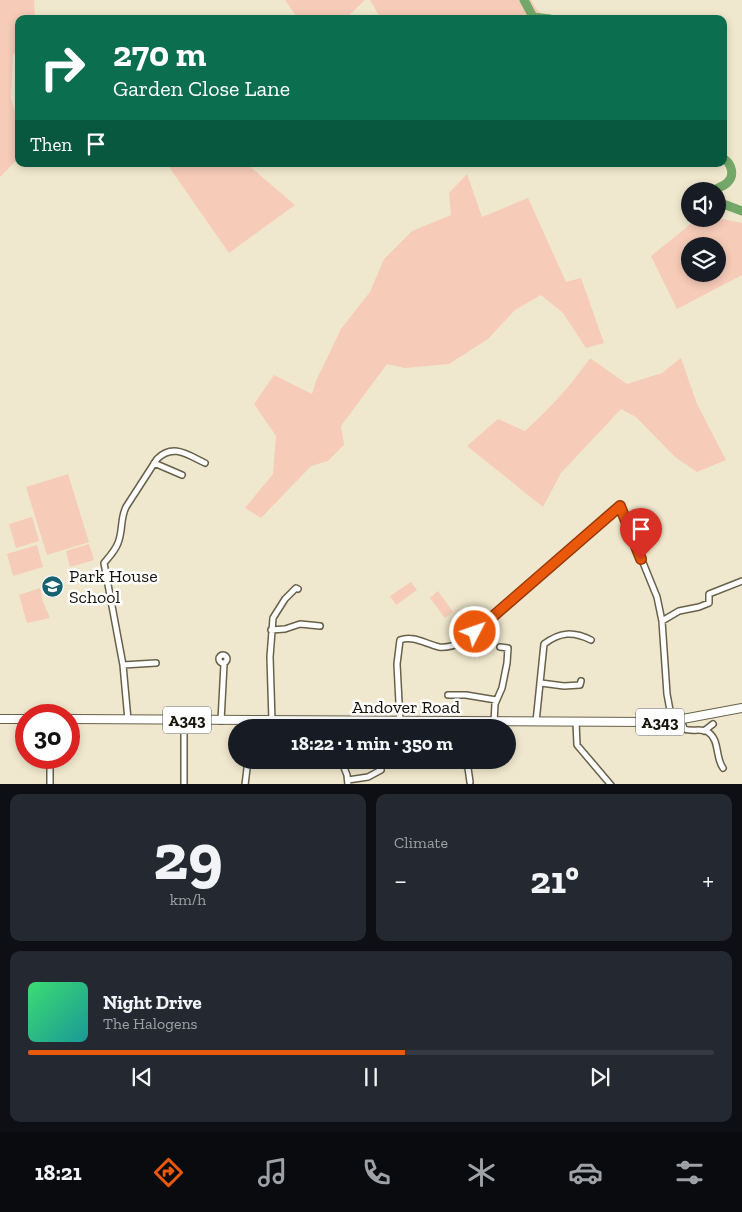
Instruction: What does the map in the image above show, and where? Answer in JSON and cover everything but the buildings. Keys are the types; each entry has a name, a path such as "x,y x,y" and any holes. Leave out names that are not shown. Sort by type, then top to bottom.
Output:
{"main road":[{"name":"Andover Road","path":"516,722 672,721 742,708"},
{"path":"0,719 15,719"},
{"name":"Andover Road","path":"80,719 228,722"}],"street":[{"path":"128,720 123,665 104,563 119,542 122,515 162,453 176,451 205,463"},
{"path":"154,463 182,475"},
{"path":"400,719 397,664 400,640 411,638 440,647 458,645 463,642 620,506 657,597 662,621 667,694 672,721"},
{"path":"712,609 709,603 709,594 742,581"},
{"path":"272,719 270,683 273,618 278,608 296,588 298,589"},
{"path":"662,621 679,611 709,603"},
{"path":"271,630 285,629 300,624 320,626"},
{"path":"536,722 544,644 554,637 564,634 582,636 591,640"},
{"path":"494,719 496,700 502,688 507,663 508,648 500,647"},
{"path":"123,665 156,663"},
{"path":"221,721 224,664"},
{"path":"541,683 573,686 580,685 581,681"},
{"path":"448,694 496,700"},
{"path":"681,719 684,729 704,731 714,738 717,746 718,761 723,768"},
{"path":"184,720 184,784"},
{"path":"576,722 577,745 612,784"},
{"path":"704,731 713,724"},
{"path":"718,761 725,762"},
{"path":"50,769 50,784"},
{"path":"244,784 246,769"},
{"path":"344,769 348,782 368,777 381,770"},
{"path":"468,769 470,782"}],"shaded area":[{"path":"0,0 34,0 35,15 15,15 15,53 13,55 11,98 15,113 15,162 0,177"},
{"path":"285,0 365,0 349,15 295,15"},
{"path":"370,0 531,0 543,15 379,15"},
{"path":"169,167 251,167 295,205 229,253"},
{"path":"467,174 482,217 528,198 566,282 581,278 604,343 586,348 563,313 541,295 515,310 488,339 449,364 405,368 387,364 341,426 344,445 328,461 311,466 261,518 245,508 273,474 276,436 254,404 274,375 312,394 316,381 341,329 370,292 384,259 412,231 451,215 449,193"},
{"path":"726,220 742,223 742,275 677,309 651,256 687,227 726,227"},
{"path":"590,358 627,384 662,373 681,358 697,404 726,460 697,472 675,457 636,417 621,409 561,473 543,507 467,446 498,419 525,431 559,397"},
{"path":"68,474 89,542 47,555 26,487"},
{"path":"32,517 39,541 16,548 9,524"},
{"path":"89,544 94,560 70,567 66,551"},
{"path":"37,545 43,567 13,576 7,554"},
{"path":"411,582 417,590 396,605 390,596"},
{"path":"40,588 43,602 50,618 27,623 19,595"},
{"path":"438,591 453,612 445,618 430,598"}],"waterway":[{"path":"524,0 532,15"},
{"path":"726,184 732,174 731,167 727,161"},
{"path":"726,205 742,211"}],"place":[{"name":"Park House School","path":"53,586"}],"route":[{"path":"475,632 620,506 641,559"}]}
